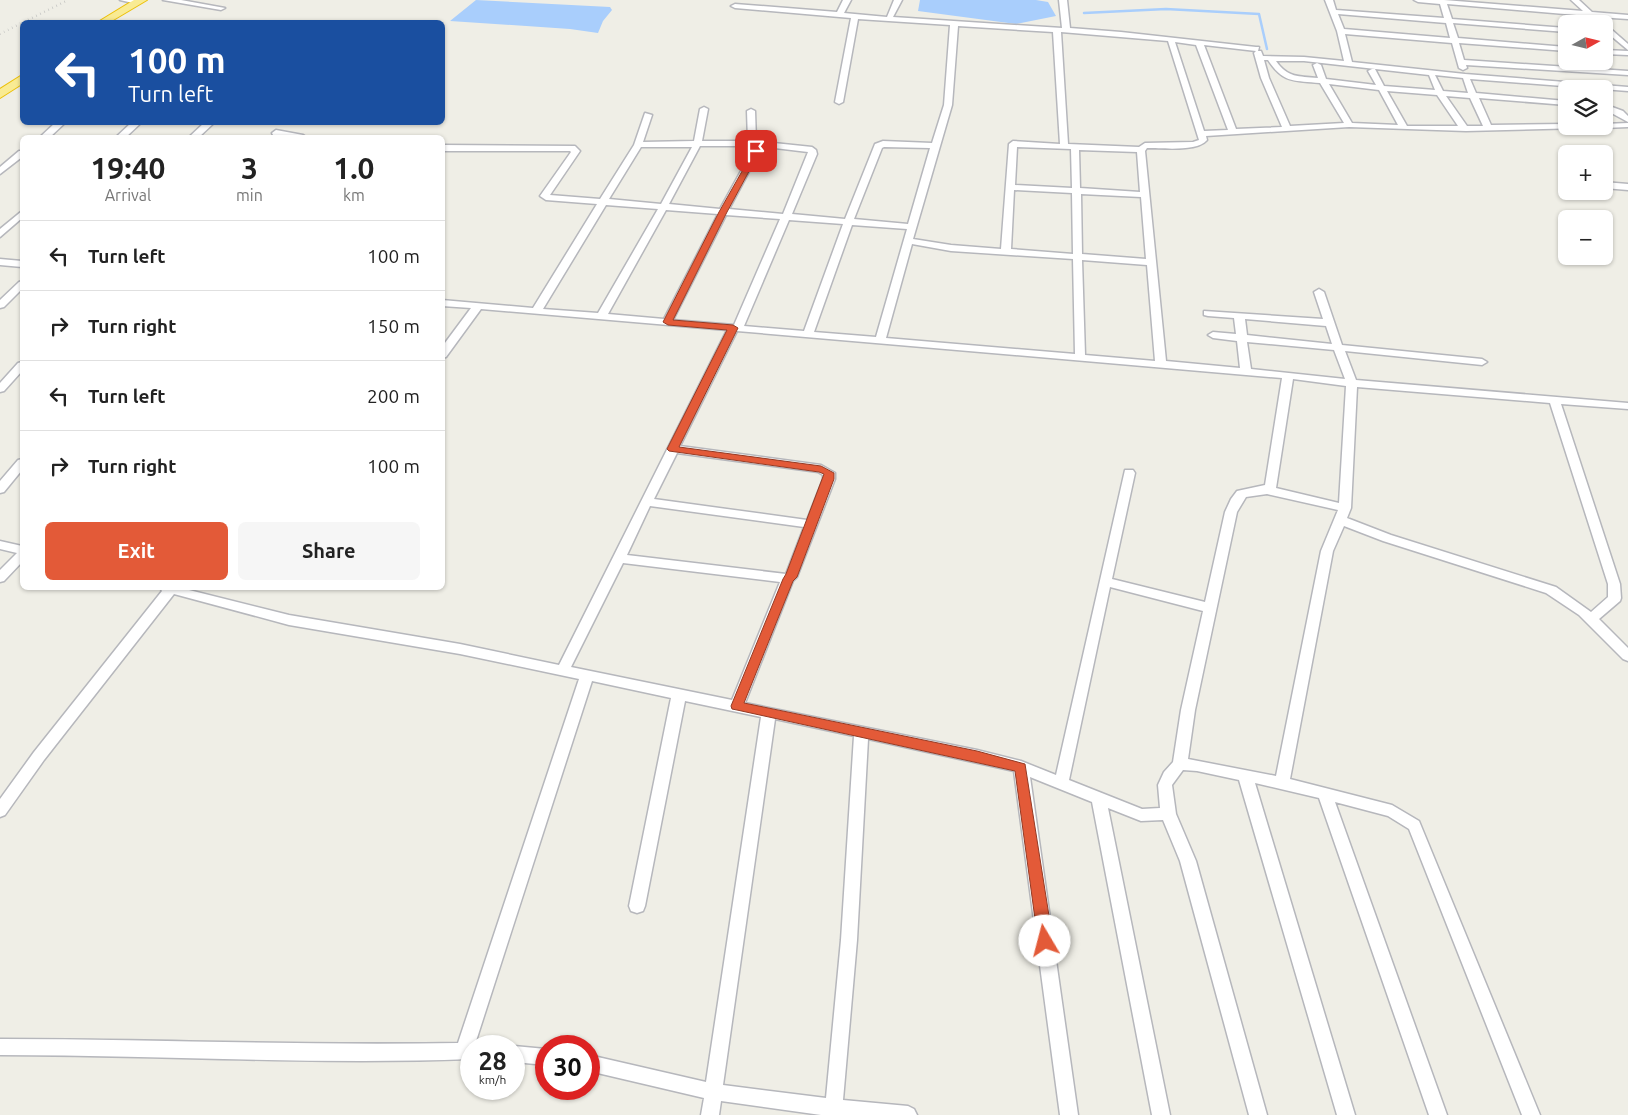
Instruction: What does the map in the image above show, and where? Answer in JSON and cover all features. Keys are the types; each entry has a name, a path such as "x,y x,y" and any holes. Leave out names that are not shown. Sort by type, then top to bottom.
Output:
{"highway":[{"path":"107,20 140,1"},
{"path":"0,94 20,80"}],"street":[{"path":"124,0 140,1"},
{"path":"167,0 221,8"},
{"path":"838,15 847,0"},
{"path":"889,19 898,0"},
{"path":"1063,0 1061,29 1064,147"},
{"path":"1329,0 1341,31 1349,62"},
{"path":"1418,0 1479,2 1628,17"},
{"path":"1528,0 1538,9"},
{"path":"1575,0 1590,13"},
{"path":"1443,2 1472,95 1488,128"},
{"path":"735,6 795,8 838,15 954,24 1061,29 1199,42 1466,78 1558,86"},
{"path":"1334,12 1558,29"},
{"path":"840,102 855,16"},
{"path":"880,340 948,105 954,24"},
{"path":"1341,31 1558,48"},
{"path":"1613,37 1628,48"},
{"path":"1006,252 1013,144 1141,150 1145,146 1200,144 1202,134 1171,40"},
{"path":"1199,42 1234,132"},
{"path":"1256,49 1265,78 1287,129"},
{"path":"1613,52 1628,53"},
{"path":"1260,58 1349,62"},
{"path":"1273,59 1288,63 1432,76 1628,90"},
{"path":"1273,59 1278,71 1287,77 1382,88 1558,102"},
{"path":"1461,62 1628,73"},
{"path":"1317,65 1323,81 1349,125"},
{"path":"1372,70 1404,128"},
{"path":"1432,76 1458,122 1466,129"},
{"path":"1613,90 1628,90"},
{"path":"602,316 697,144 704,109"},
{"path":"1613,110 1628,120"},
{"path":"668,322 756,151 752,143 751,111"},
{"path":"536,311 638,145 648,115"},
{"path":"47,135 58,125"},
{"path":"123,135 134,125"},
{"path":"196,135 207,125"},
{"path":"273,135 284,125"},
{"path":"1202,134 1349,125 1466,129 1558,126"},
{"path":"1613,126 1628,125"},
{"path":"563,670 646,502 736,328 813,154 812,150 752,143 638,145"},
{"path":"808,334 848,222 878,146 883,144 935,146"},
{"path":"445,148 572,148 576,151 544,196 912,227"},
{"path":"1075,148 1080,357"},
{"path":"1141,150 1161,364"},
{"path":"0,171 20,155"},
{"path":"1010,187 1145,195"},
{"path":"1625,187 1628,198"},
{"path":"0,234 20,216"},
{"path":"908,241 951,248 1152,262"},
{"path":"0,262 20,264"},
{"path":"0,305 20,286"},
{"path":"1282,783 1328,551 1342,514 1352,383 1320,292"},
{"path":"445,303 1628,406"},
{"path":"445,351 478,306"},
{"path":"1208,313 1330,324"},
{"path":"1240,315 1246,372"},
{"path":"1213,336 1482,362"},
{"path":"0,389 20,368"},
{"path":"1258,1115 1188,861 1168,814 1165,785 1168,776 1180,764 1188,710 1231,512 1238,497 1244,493 1260,493 1272,487 1288,375"},
{"path":"1554,399 1614,584 1615,598 1591,618"},
{"path":"673,449 821,469 829,473 791,577 788,579 737,706"},
{"path":"0,488 20,465"},
{"path":"1061,784 1129,473"},
{"path":"1268,490 1342,514 1387,538 1551,590 1570,600 1591,618 1628,656"},
{"path":"646,502 811,524"},
{"path":"0,545 20,550"},
{"path":"0,578 20,557"},
{"path":"619,558 788,579"},
{"path":"1106,582 1210,608"},
{"path":"0,811 39,756 167,590"},
{"path":"176,590 288,620 460,648 769,712 1021,767 1098,800 1141,815 1155,816 1168,814"},
{"path":"470,1035 587,674"},
{"path":"637,906 679,694"},
{"path":"710,1115 715,1092 769,712"},
{"path":"833,1112 849,940 861,732"},
{"path":"1180,764 1197,765 1246,777 1282,783 1392,811 1414,825 1531,1115"},
{"path":"1021,767 1069,1115"},
{"path":"1246,777 1346,1115"},
{"path":"1325,795 1438,1115"},
{"path":"1098,800 1161,1115"},
{"path":"0,1047 109,1047 370,1053 460,1051"},
{"path":"600,1065 715,1092 833,1112 908,1115"}],"water":[{"path":"476,0 610,7 612,10 603,21 598,33 570,29 450,21"},
{"path":"920,0 1036,0 1048,2 1056,16 1016,24 918,11"}],"waterway":[{"path":"1084,13 1166,9 1259,14 1267,49"}],"railway":[{"path":"28,20 68,0"},
{"path":"0,34 20,24"}],"route":[{"path":"756,151 668,322 733,328 673,449 821,469 829,473 791,577 788,579 737,706 977,756 1021,767 1045,941"}]}
